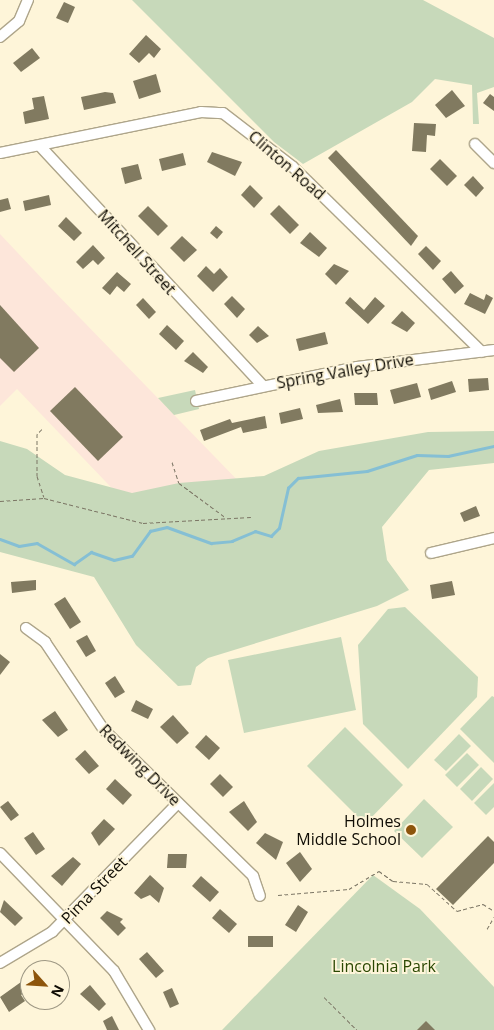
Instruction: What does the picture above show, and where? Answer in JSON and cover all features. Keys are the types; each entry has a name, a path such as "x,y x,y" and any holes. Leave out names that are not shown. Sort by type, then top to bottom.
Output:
{"street":[{"path":"0,37 19,22 28,0"},
{"name":"Clinton Road","path":"40,146 201,112 223,113 293,168 482,352"},
{"path":"476,144 494,163"},
{"path":"0,153 40,146"},
{"name":"Mitchell Street","path":"40,146 263,386"},
{"name":"Spring Valley Drive","path":"196,401 263,386 396,361 494,350"},
{"path":"431,552 494,538"},
{"name":"Redwing Drive","path":"26,628 45,642 104,730 252,876 260,896"},
{"name":"Pima Street","path":"0,963 38,943 64,921 178,803"},
{"path":"0,852 126,986 149,1030"}],"path":[{"path":"42,428 37,434 36,476 44,498"},
{"path":"172,462 179,483 226,518"},
{"path":"0,501 44,498 143,523 251,517"},
{"path":"278,896 349,890 379,871 393,881 427,884 457,911 483,904 494,911"},
{"path":"486,929 494,917"},
{"path":"324,997 358,1030"}],"shaded area":[{"path":"0,234 247,490 128,505 17,389 0,406"}],"green space":[{"path":"132,0 423,0 494,38 494,87 477,93 479,124 473,124 472,85 435,79 412,102 303,164 274,142"},
{"path":"195,390 199,409 174,415 158,398"},
{"path":"494,431 494,463 429,470 382,527 387,560 409,590 377,606 208,658 196,667 191,685 178,686 136,645 94,577 0,552 0,441 27,449 65,475 132,493 179,483 264,476 319,451 428,432"},
{"path":"405,607 478,677 477,697 408,769 363,724 358,645 388,609"},
{"path":"341,637 356,710 244,733 228,660"},
{"path":"492,696 494,697 494,763 460,729"},
{"path":"345,727 403,785 365,824 307,766"},
{"path":"459,734 471,746 446,771 434,760"},
{"path":"467,753 479,765 457,787 445,775"},
{"path":"481,767 493,779 472,801 460,789"},
{"path":"494,783 494,807 486,815 474,803"},
{"path":"424,799 453,827 422,858 394,831"},
{"name":"Lincolnia Park","path":"373,875 420,909 494,987 494,1030 222,1030"}],"building":[{"path":"64,2 75,7 68,23 56,18"},
{"path":"146,35 161,49 154,58 149,53 139,63 129,54"},
{"path":"32,48 40,58 21,72 13,63"},
{"path":"156,74 161,92 139,99 133,81"},
{"path":"452,90 465,106 446,118 435,105"},
{"path":"105,92 113,93 116,103 84,110 81,97"},
{"path":"490,94 494,97 494,111 483,103"},
{"path":"44,96 49,119 25,124 23,112 34,109 32,98"},
{"path":"414,123 436,124 435,136 427,135 426,152 412,151"},
{"path":"336,150 418,236 411,246 328,158"},
{"path":"212,152 242,162 235,176 207,162"},
{"path":"183,153 186,165 162,171 159,159"},
{"path":"440,159 457,176 447,186 430,169"},
{"path":"138,164 142,179 125,184 121,168"},
{"path":"473,176 484,188 476,197 464,185"},
{"path":"250,185 263,198 254,208 241,195"},
{"path":"49,195 51,205 25,211 23,201"},
{"path":"8,198 11,209 0,212 0,200"},
{"path":"279,205 299,225 290,234 270,214"},
{"path":"148,206 168,226 158,236 138,216"},
{"path":"66,217 82,233 74,241 58,226"},
{"path":"216,226 223,232 217,239 210,233"},
{"path":"310,232 327,248 319,257 300,243"},
{"path":"182,236 197,250 184,262 170,248"},
{"path":"93,245 105,258 98,265 93,260 83,269 76,262"},
{"path":"426,246 441,261 433,270 418,254"},
{"path":"334,264 349,271 336,285 325,274"},
{"path":"206,266 214,274 220,268 228,277 213,292 197,276"},
{"path":"451,271 464,286 455,294 442,279"},
{"path":"117,272 131,284 124,292 117,286 110,295 102,288"},
{"path":"470,293 484,300 486,294 493,298 485,314 464,304"},
{"path":"232,296 245,309 237,318 224,304"},
{"path":"350,297 364,310 375,297 385,306 368,324 345,303"},
{"path":"143,298 156,312 149,319 136,305"},
{"path":"0,305 39,348 14,372 0,358"},
{"path":"402,311 415,323 407,332 391,323"},
{"path":"167,325 184,341 176,350 159,334"},
{"path":"258,326 269,336 257,343 249,335"},
{"path":"325,332 328,344 299,351 296,339"},
{"path":"193,352 208,367 203,373 184,361"},
{"path":"488,378 489,390 469,392 468,379"},
{"path":"452,381 456,392 431,400 428,389"},
{"path":"417,383 421,397 394,404 390,390"},
{"path":"75,387 123,437 98,461 50,411"},
{"path":"354,393 377,393 378,405 355,405"},
{"path":"340,399 343,412 318,413 316,405"},
{"path":"300,408 303,419 281,424 279,413"},
{"path":"265,416 267,428 243,433 241,427 204,441 200,430 230,419 232,423"},
{"path":"476,506 480,516 464,522 460,513"},
{"path":"36,580 36,590 12,593 11,582"},
{"path":"452,581 455,595 432,599 430,585"},
{"path":"65,597 81,622 70,629 54,604"},
{"path":"87,635 96,651 86,657 76,641"},
{"path":"0,654 10,662 0,675"},
{"path":"115,676 125,692 115,698 105,683"},
{"path":"136,700 153,709 148,719 131,711"},
{"path":"55,711 68,730 58,737 42,720"},
{"path":"173,715 189,733 177,744 160,727"},
{"path":"206,735 220,748 209,760 195,747"},
{"path":"85,750 99,766 89,774 75,759"},
{"path":"220,774 233,787 223,797 210,784"},
{"path":"115,779 132,795 123,805 106,789"},
{"path":"8,801 19,815 11,821 0,807"},
{"path":"244,801 257,822 248,831 229,812"},
{"path":"104,819 115,829 99,846 91,833"},
{"path":"33,832 45,849 36,855 24,838"},
{"path":"265,833 283,842 276,860 256,843"},
{"path":"488,836 494,842 494,863 453,905 436,889"},
{"path":"300,852 312,869 300,882 286,863"},
{"path":"168,854 187,854 186,868 167,868"},
{"path":"73,857 81,864 62,886 51,876"},
{"path":"150,875 164,888 159,903 150,895 141,899 134,893"},
{"path":"201,876 219,892 210,902 192,886"},
{"path":"4,900 23,918 15,926 0,912"},
{"path":"298,905 308,912 296,932 285,925"},
{"path":"220,909 237,924 229,933 212,918"},
{"path":"107,911 123,919 120,922 126,928 118,936 100,918"},
{"path":"248,936 273,936 273,947 248,947"},
{"path":"147,952 164,971 156,978 139,959"},
{"path":"20,983 20,1004 9,1012 0,997"},
{"path":"90,985 106,1004 99,1011 80,994"},
{"path":"172,988 179,1004 170,1008 163,992"},
{"path":"112,1016 119,1030 107,1030 103,1021"},
{"path":"426,1021 435,1030 417,1030"}],"waterway":[{"path":"0,539 19,546 37,543 74,564 91,552 114,560 132,556 150,531 167,527 211,543 232,541 255,531 271,536 279,528 288,488 298,478 367,471 417,455 448,456 494,446"}],"place":[{"name":"Holmes Middle School","path":"411,830"}]}
